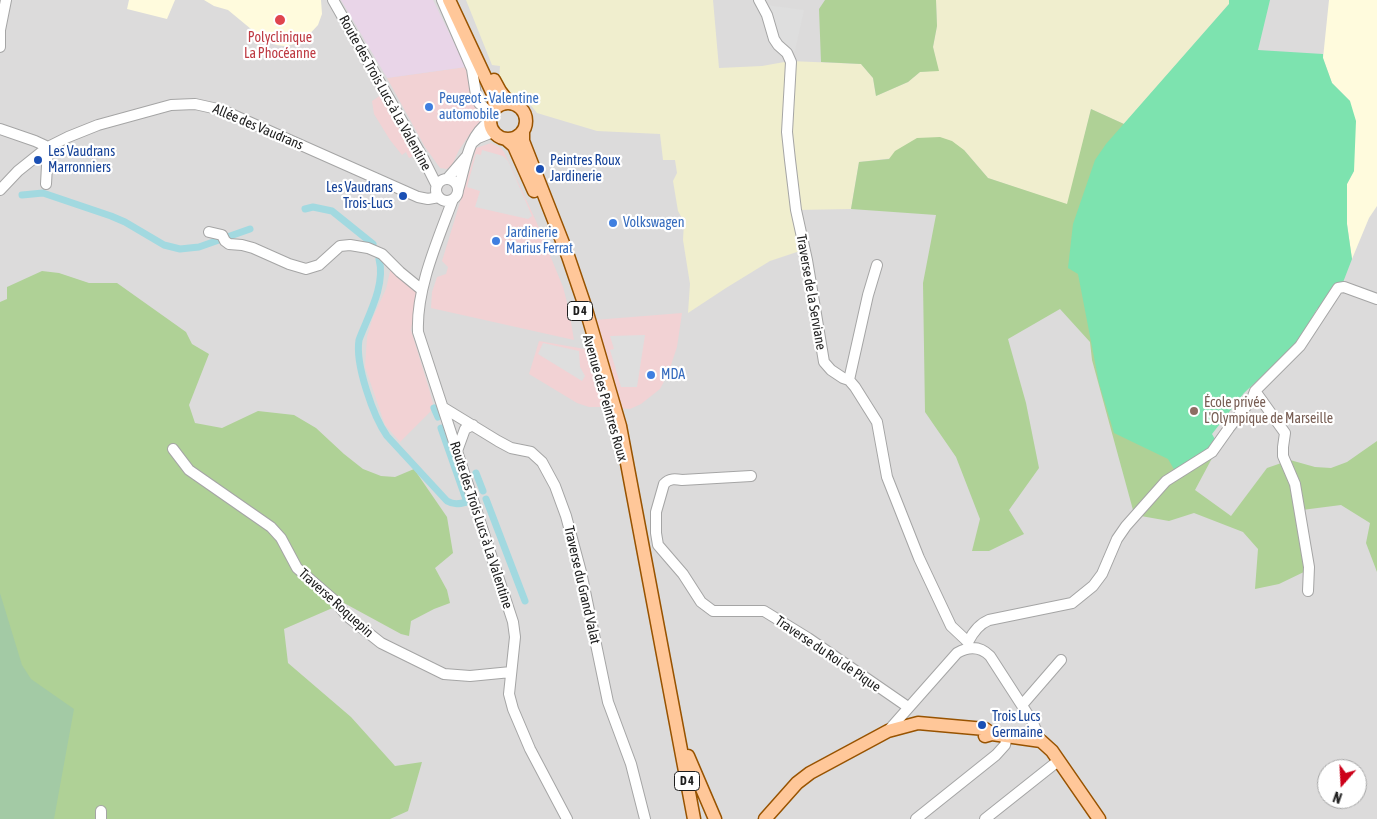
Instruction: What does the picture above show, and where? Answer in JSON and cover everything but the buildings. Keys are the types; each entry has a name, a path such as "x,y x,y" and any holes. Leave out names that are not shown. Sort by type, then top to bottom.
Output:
{"main road":[{"path":"449,0 493,94 492,119 499,137 512,139 523,132 526,123 525,113 519,106 509,103 502,104 492,119"},
{"path":"457,0 500,91 509,103"},
{"name":"Avenue des Peintres Roux","path":"523,132 523,141 568,256 585,306 620,426 694,819"},
{"name":"Avenue des Peintres Roux","path":"506,139 514,146 563,258 600,376 632,493"},
{"path":"765,819 797,783 810,772 893,730 985,736 999,735 1034,740 1036,745 1056,759 1100,819"},
{"path":"680,743 687,754 715,819"}],"street":[{"path":"0,47 0,30 6,0"},
{"name":"Route des Trois Lucs à La Valentine","path":"333,0 444,193 443,226 422,290 417,314 418,332 513,622 516,637 510,694 513,709 530,749 567,819"},
{"path":"442,0 472,69 476,95 492,119 476,133 467,156 466,164 444,193"},
{"name":"Traverse de la Serviane","path":"759,0 767,15 774,39 787,53 791,62 788,132 790,160 796,210 807,260 823,358 826,366 849,380 877,422 887,477 919,558 951,626 968,645"},
{"name":"Allée des Vaudrans","path":"0,190 18,172 48,148 68,137 98,125 171,105 195,104 222,110 410,194 444,193"},
{"path":"0,129 48,148 46,184"},
{"path":"444,193 441,181 447,179 467,156"},
{"path":"444,193 455,182 447,179"},
{"path":"209,232 306,269 319,265 340,246 350,245 368,248 382,254 422,290"},
{"path":"849,380 877,264"},
{"path":"893,730 908,707 957,653 968,645 971,635 982,623 1072,604 1093,586 1102,574 1117,539 1126,526 1166,481 1212,452 1252,400 1255,391 1300,346 1338,288 1344,287 1377,299"},
{"path":"1255,391 1286,433 1283,456 1295,484 1309,567 1308,591"},
{"name":"Traverse du Grand Valat","path":"444,408 511,448 530,452 542,462 555,486 566,516 581,572 608,702 631,764 646,819"},
{"path":"457,451 465,430 473,425"},
{"name":"Traverse Roquepin","path":"173,449 189,470 271,527 281,538 297,568 334,600 347,616 382,643 444,674 470,676 511,672"},
{"name":"Traverse du Roi de Pique","path":"751,476 682,480 675,478 667,480 664,484 656,512 658,545 683,574 702,602 712,611 764,611 808,638 908,707"},
{"path":"968,645 985,651 990,656 1030,718 1034,740"},
{"path":"1022,705 1062,660"},
{"path":"1030,718 1034,740"},
{"path":"916,819 996,755 999,735"},
{"path":"985,819 1056,759"}],"shaded area":[{"path":"0,0 1377,0 1377,819 0,819"},
{"path":"129,0 175,0 167,19 127,9"},
{"name":"Polyclinique La Phocéanne","path":"204,0 321,0 322,14 318,25 299,43 285,46 276,45 257,34 228,10 214,6"},
{"path":"341,0 433,0 466,67 387,78"},
{"path":"466,0 713,0 719,68 762,66 790,61 861,64 873,78 876,96 908,82 920,72 938,70 933,47 937,26 936,0 1229,0 1229,4 1124,124 1091,109 1068,205 988,178 964,150 859,162 851,209 795,210 803,250 770,261 688,313 690,284 683,240 684,222 678,211 673,181 677,173 675,160 663,160 660,134 597,131 537,113 526,99 505,91 499,80 500,66 492,65"},
{"path":"1329,0 1377,0 1377,206 1369,218 1352,259 1347,224 1347,184 1354,171 1350,101 1332,83 1323,58"},
{"path":"766,5 804,10 795,51 790,50 779,38"},
{"path":"466,67 471,95 484,114 482,120 459,150 452,165 447,169 440,168 425,147 387,78"},
{"path":"381,95 415,155 409,158 406,152 402,155 374,114 372,101"},
{"name":"Jardinerie Marius Ferrat","path":"491,143 501,148 504,152 536,221 563,287 574,340 431,308 432,292 437,277 446,274 448,267 442,261 476,148"},
{"path":"482,150 503,156 508,161 532,216 528,219 475,207 480,191 467,187 476,154 481,155"},
{"path":"391,267 417,293 411,330 434,408 400,442 385,425 365,367 367,337 373,317 386,289"},
{"path":"682,313 677,347 668,374 660,389 641,404 630,409 618,408 594,320"},
{"path":"645,335 637,387 621,387 610,350 614,349 610,336"},
{"path":"539,341 585,349 603,396 605,407 589,407 577,403 529,374"},
{"path":"543,343 579,351 580,367 585,376 582,381 538,354"}],"green space":[{"path":"825,0 936,0 937,26 933,47 939,71 920,72 908,82 876,96 873,78 861,64 821,62 819,9"},
{"path":"1229,0 1270,0 1258,50 1323,54 1332,83 1350,101 1356,121 1354,171 1347,184 1347,224 1352,259 1342,285 1326,303 1317,309 1299,341 1244,393 1212,434 1216,441 1211,448 1175,471 1168,459 1114,433 1099,383 1078,274 1068,268 1073,224 1095,160 1106,144 1229,4"},
{"path":"1091,109 1124,124 1152,396 1218,447 1195,490 1231,516 1267,468 1290,460 1315,467 1331,468 1347,462 1377,441 1377,572 1366,543 1370,523 1341,505 1294,511 1308,570 1279,584 1255,589 1258,549 1243,532 1194,513 1169,521 1141,516 1133,510 1092,360 1090,342 1060,309 1008,339 1026,403 1039,468 1009,510 1024,534 989,551 972,551 980,519 956,457 925,412 923,283 936,215 851,209 859,162 889,159 895,151 917,138 940,137 952,141 964,150 988,178 1067,204"},
{"path":"42,271 59,273 89,283 117,283 186,332 192,344 209,354 189,405 195,423 222,428 258,411 294,415 316,428 363,469 381,476 395,477 414,469 447,517 453,553 435,568 447,590 450,603 411,621 409,636 401,634 344,603 284,629 288,663 351,717 395,766 422,762 408,811 390,819 0,819 0,302 7,299 7,287"},
{"path":"0,593 22,665 31,679 74,709 54,819 0,819"}],"waterway":[{"path":"22,195 43,193 111,216 164,245 180,249 199,247 250,229"},
{"path":"305,209 313,207 332,211 373,244"},
{"path":"379,259 381,269 378,290 359,340 358,350 366,390 376,416 387,436 447,501 457,504 467,502 441,428"},
{"path":"434,408 438,417"},
{"path":"476,473 483,491"},
{"path":"486,499 525,601"}],"place":[{"name":"Polyclinique La Phocéanne","path":"280,20"},
{"name":"Peugeot - Valentine automobile","path":"429,107"},
{"name":"Les Vaudrans Marronniers","path":"38,160"},
{"name":"Peintres Roux Jardinerie","path":"540,169"},
{"name":"Les Vaudrans Trois-Lucs","path":"403,196"},
{"name":"Volkswagen","path":"613,223"},
{"name":"Jardinerie Marius Ferrat","path":"496,241"},
{"name":"MDA","path":"651,375"},
{"name":"École privée L'Olympique de Marseille","path":"1194,411"},
{"name":"Trois Lucs Germaine","path":"982,725"}]}
